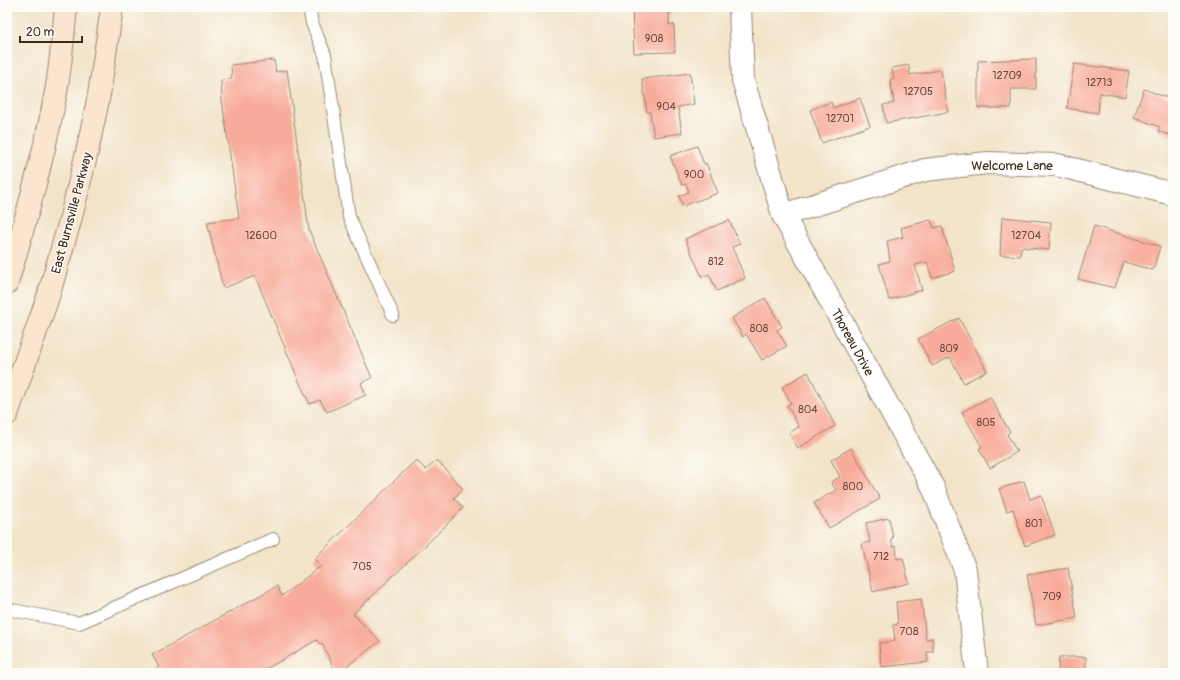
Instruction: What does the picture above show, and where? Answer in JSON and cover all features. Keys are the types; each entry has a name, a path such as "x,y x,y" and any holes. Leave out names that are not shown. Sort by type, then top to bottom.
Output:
{"street":[{"path":"7,283 46,140 56,91 66,7"},
{"name":"East Burnsville Parkway","path":"7,414 48,297 70,221 99,95 112,7"},
{"name":"Thoreau Drive","path":"740,7 743,80 783,215 933,487 965,570 977,673"},
{"name":"Welcome Lane","path":"783,215 926,170 987,162 1057,165 1173,194"}],"lane":[{"path":"309,7 312,23 325,55 349,217 392,315"},
{"path":"7,609 78,623 273,539"}],"building":[{"path":"632,7 672,7 672,13 669,13 669,25 674,24 675,52 634,53"},
{"path":"1036,59 1036,89 1011,89 1011,108 978,108 978,61"},
{"path":"274,60 276,72 287,70 309,230 372,378 361,383 366,395 327,412 320,400 310,404 255,276 223,288 207,222 239,218 222,100 221,80 232,79 231,65"},
{"path":"1074,64 1129,71 1125,97 1100,93 1098,113 1067,108"},
{"path":"909,65 910,75 941,70 948,112 886,123 883,105 894,103 890,79 894,79 892,68"},
{"path":"690,73 694,104 678,107 682,133 654,137 650,112 647,112 642,79"},
{"path":"1144,89 1173,100 1173,136 1158,131 1160,127 1134,117"},
{"path":"860,98 870,126 822,143 810,110 831,102 833,108"},
{"path":"697,146 704,164 706,163 718,193 683,206 679,196 689,192 686,184 682,185 670,156"},
{"path":"1002,217 1051,222 1049,250 1021,247 1020,256 1000,255"},
{"path":"729,220 740,244 732,247 745,278 717,291 709,274 702,277 685,239"},
{"path":"931,220 934,228 942,226 955,271 932,278 927,262 915,265 922,290 889,300 879,264 890,261 887,241 903,237 901,228"},
{"path":"1094,226 1160,246 1153,270 1124,262 1115,288 1078,279"},
{"path":"765,298 782,327 777,330 787,346 762,360 746,334 743,337 732,318"},
{"path":"959,318 987,371 964,383 950,357 932,366 918,339"},
{"path":"808,372 835,426 798,448 789,433 799,427 787,405 791,403 782,387"},
{"path":"990,397 1010,432 1007,434 1017,452 990,468 979,449 982,447 962,412"},
{"path":"851,448 880,499 829,528 814,503 836,490 831,482 840,477 831,460"},
{"path":"416,460 426,470 437,460 463,489 454,498 463,508 353,614 380,641 338,673 336,673 322,643 320,644 317,640 259,673 146,673 159,667 152,655 277,586 282,596 321,566 314,559"},
{"path":"1024,481 1030,499 1041,495 1055,535 1025,546 1013,509 1007,511 999,489"},
{"path":"889,518 893,538 891,539 893,547 896,546 897,559 903,558 909,583 873,592 862,544 870,542 866,523"},
{"path":"1068,568 1077,618 1036,625 1027,575"},
{"path":"921,599 926,639 932,638 933,652 927,652 928,662 881,667 879,643 895,641 893,625 898,624 896,602"},
{"path":"1059,657 1086,657 1086,673 1058,673"}]}
